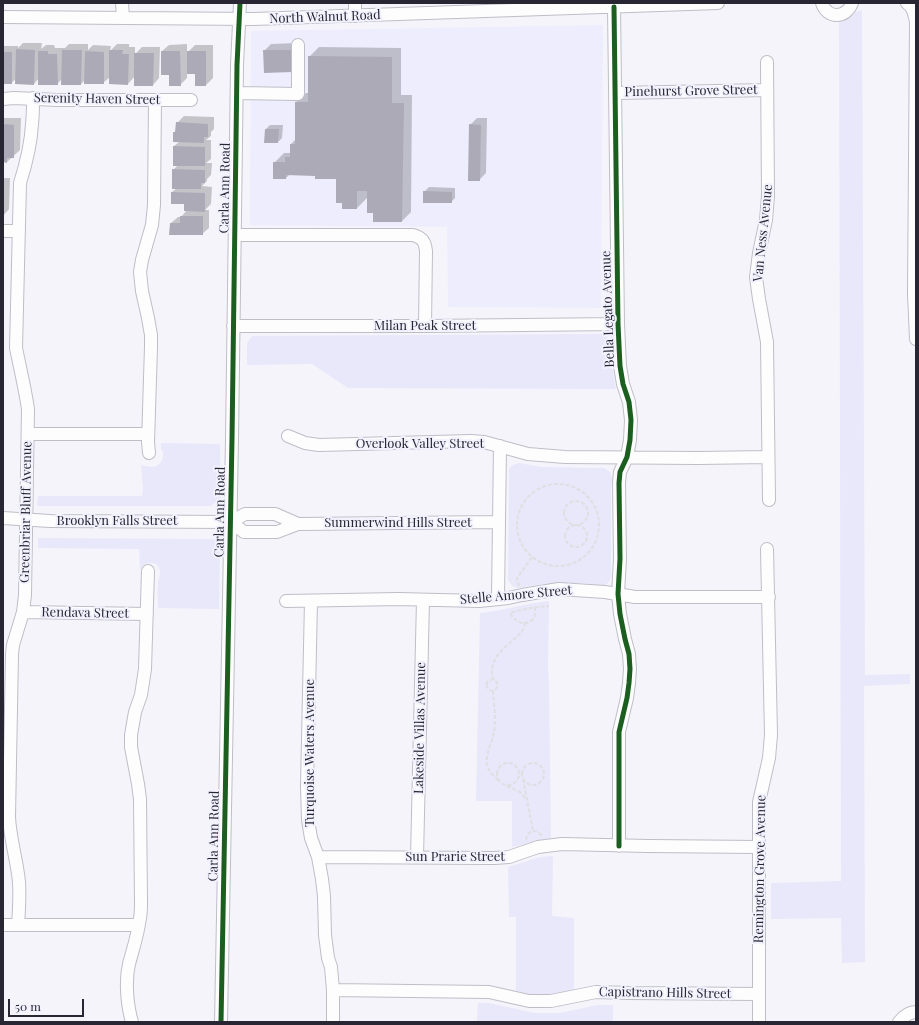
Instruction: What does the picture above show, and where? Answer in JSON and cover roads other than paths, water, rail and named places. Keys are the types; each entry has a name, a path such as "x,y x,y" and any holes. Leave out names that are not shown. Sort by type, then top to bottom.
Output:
{"street":[{"path":"122,3 123,18"},
{"name":"Carla Ann Road","path":"221,1022 231,522 237,93 240,3"},
{"path":"355,3 356,16"},
{"name":"North Walnut Road","path":"3,17 240,19 356,16 466,7 578,5 614,7 718,3"},
{"path":"822,3 825,9 834,15 845,13 852,3"},
{"path":"907,3 914,11 916,22 916,194 914,294 916,339"},
{"name":"Bella Legato Avenue","path":"614,7 618,324 620,366 623,384 629,402 631,420 627,457 620,472 619,483 620,559 618,594 621,620 630,654 630,669 627,698 619,732 618,846"},
{"path":"237,93 298,94 298,45"},
{"name":"Van Ness Avenue","path":"767,62 768,202 756,277 767,342 769,500"},
{"name":"Pinehurst Grove Street","path":"616,93 767,90"},
{"name":"Greenbriar Bluff Avenue","path":"18,925 19,881 10,831 12,650 23,612 25,595 28,409 16,348 20,183 24,172 31,138 33,98"},
{"name":"Serenity Haven Street","path":"3,99 191,100"},
{"path":"149,453 148,434 151,347 150,329 140,281 140,272 152,225 154,205 155,100"},
{"path":"3,231 19,231"},
{"path":"235,235 406,235 418,237 425,242 426,251 425,326"},
{"name":"Milan Peak Street","path":"234,326 618,324"},
{"path":"28,434 148,434"},
{"name":"Overlook Valley Street","path":"288,436 305,443 319,445 471,441 484,442 528,454 565,457 768,457"},
{"path":"500,446 499,522 503,599"},
{"name":"Summerwind Hills Street","path":"298,524 275,514 245,514 231,522 244,532 277,532 298,524 499,522"},
{"name":"Brooklyn Falls Street","path":"3,518 50,521 231,522"},
{"name":"Remington Grove Avenue","path":"759,1022 759,802 769,758 771,735 767,549"},
{"path":"132,1022 127,999 128,977 129,965 139,925 141,903 140,799 131,747 131,735 146,669 148,570"},
{"name":"Stelle Amore Street","path":"286,601 392,599 479,601 503,599 535,592 559,589 605,592 634,597 769,597"},
{"name":"Lakeside Villas Avenue","path":"417,857 423,600"},
{"name":"Turquoise Waters Avenue","path":"311,601 307,778 308,820 311,838 318,857 324,896 325,935 328,958 331,967 333,990 333,1022"},
{"name":"Rendava Street","path":"23,612 147,614"},
{"name":"Sun Prarie Street","path":"318,857 494,858 509,857 538,847 562,844 759,847"},
{"path":"3,925 139,925"},
{"name":"Capistrano Hills Street","path":"333,990 490,992 529,1001 551,1001 596,992 759,994"},
{"path":"899,1021 906,1015 916,1012"}]}
